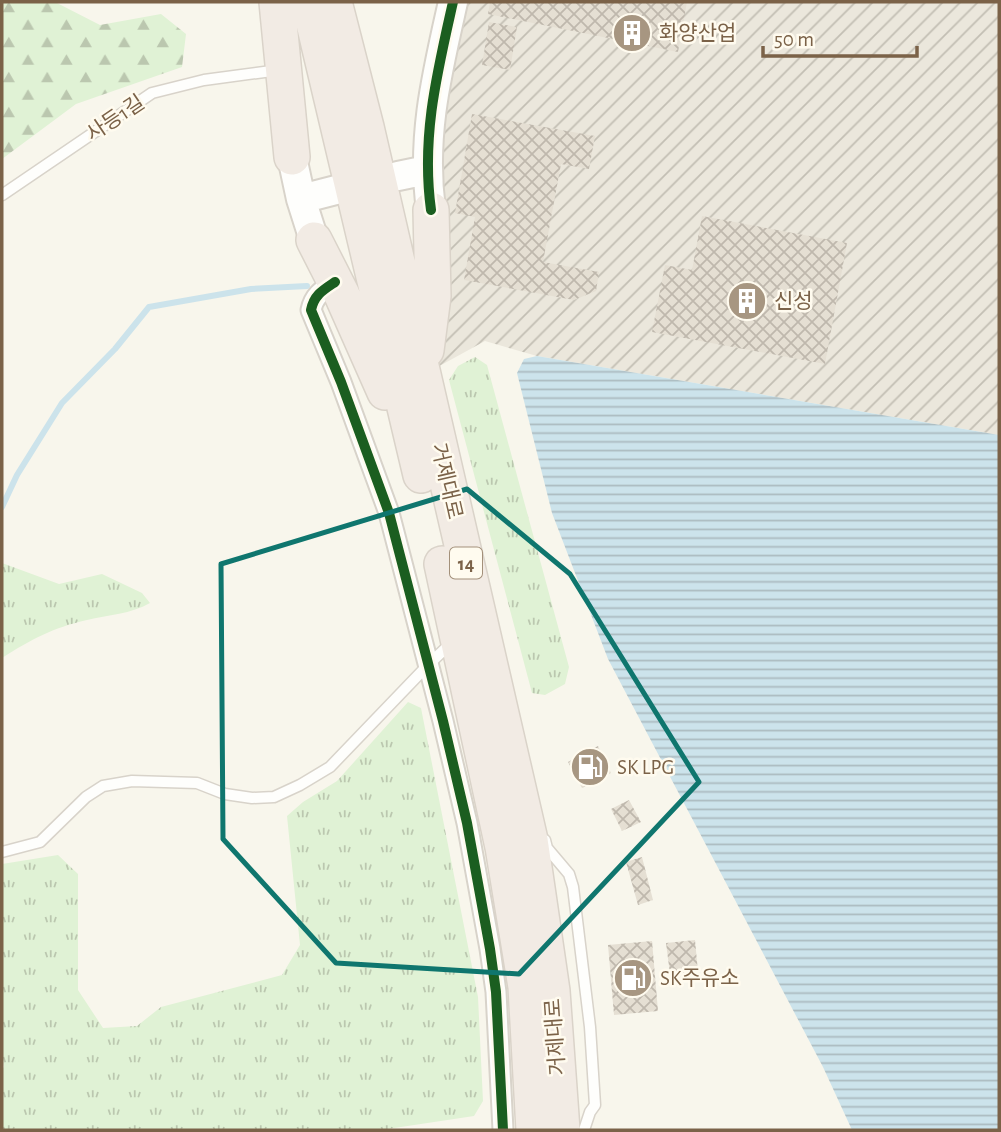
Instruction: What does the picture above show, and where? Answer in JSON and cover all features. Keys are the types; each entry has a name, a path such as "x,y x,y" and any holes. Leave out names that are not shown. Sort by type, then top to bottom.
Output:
{"highway":[{"path":"277,2 292,157"},
{"name":"거제대로","path":"309,2 428,503 503,847 524,974 534,1130"},
{"name":"거제대로","path":"334,2 366,127 530,840 552,991 562,1130"},
{"path":"424,375 433,296 431,210"},
{"path":"314,240 380,380 428,503"}],"street":[{"path":"431,210 427,138 453,2"},
{"path":"292,157 314,240"},
{"path":"398,176 427,170"},
{"path":"301,199 336,190"},
{"path":"335,282 313,300 311,310 341,382 389,513 467,823 485,912 496,992 503,1130"}],"lane":[{"name":"사등1길","path":"2,195 152,93 204,80 283,70"},
{"path":"477,608 497,636"},
{"path":"2,852 40,842 86,797 103,786 132,781 197,783 225,793 251,798 274,797 330,767 446,648 460,645"},
{"path":"541,823 547,848 569,874 580,931 595,1105 584,1130"}],"highlighted area":[{"path":"467,489 570,574 699,782 519,974 336,963 223,839 221,564"}],"shaded area":[{"path":"453,2 999,2 999,435 537,356 485,341 423,375 431,210"}],"green space":[{"path":"2,2 55,2 100,25 161,14 186,34 182,67 76,104 2,159"},
{"path":"475,357 487,365 569,667 565,684 545,695 532,693 449,380 458,366"},
{"path":"2,563 59,584 102,574 142,593 150,603 127,612 75,623 53,631 2,658"},
{"path":"408,702 421,708 478,997 483,1101 474,1116 381,1130 2,1130 2,864 58,855 78,874 78,990 103,1028 137,1026 161,1007 282,975 300,945 287,816 303,802 337,781"}],"water":[{"path":"537,356 999,435 999,1130 852,1130 823,1067 608,659 552,513 517,373 524,359"}],"building":[{"name":"화양산업","path":"490,2 687,2 678,52 488,14"},
{"path":"489,22 517,27 510,70 482,65"},
{"path":"472,114 595,136 589,169 561,164 543,262 599,272 596,291 574,300 464,280 475,217 455,213"},
{"name":"신성","path":"702,216 847,243 825,364 652,332 665,265 692,270"},
{"name":"SK LPG","path":"598,746 611,773 582,788 568,762"},
{"path":"629,800 641,822 622,831 611,809"},
{"path":"642,857 653,900 638,905 626,862"},
{"path":"695,940 698,972 670,974 666,943"},
{"name":"SK주유소","path":"652,941 658,1011 614,1015 608,945"}],"waterway":[{"path":"2,507 17,475 62,403 115,349 149,307 251,289 307,286"}],"cycle path":[{"path":"431,210 428,183 429,131 436,80 453,2"},
{"path":"335,282 323,290 311,310 341,382 389,513 467,823 496,992 503,1130"}],"place":[{"name":"화양산업","path":"632,33"},
{"name":"신성","path":"747,301"},
{"name":"SK LPG","path":"590,767"},
{"name":"SK주유소","path":"633,978"}]}
